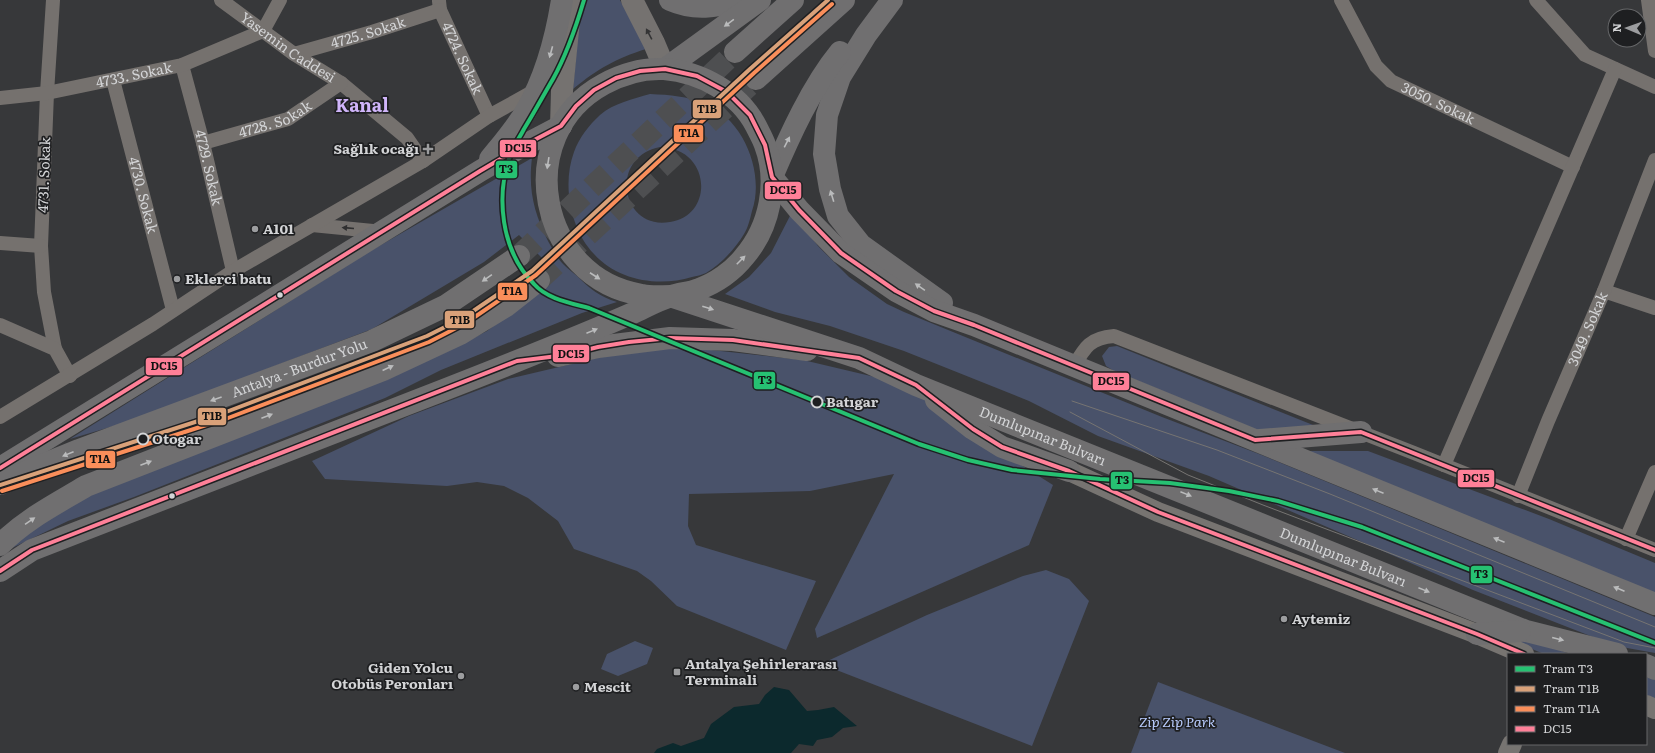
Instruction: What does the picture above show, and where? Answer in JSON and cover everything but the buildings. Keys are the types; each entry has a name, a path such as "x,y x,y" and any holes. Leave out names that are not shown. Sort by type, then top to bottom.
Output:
{"highway":[{"path":"480,171 510,134 526,111 537,90 550,56 562,0"},
{"path":"670,0 694,7 718,6 740,0"},
{"path":"665,69 760,0"},
{"path":"735,52 793,0"},
{"path":"756,78 844,0"},
{"path":"772,177 784,148 833,60 864,22 888,0"},
{"path":"892,0 866,35 840,76 827,115 824,154 830,189 838,216 861,245 974,325"},
{"path":"665,69 698,76 727,92 750,115 766,145 772,177 770,206 760,233 745,257 724,276 698,290 670,296 643,296 616,288 592,275 572,256 557,233 548,207 546,179 550,152 561,126 576,106 594,90 616,78 640,71 665,69"},
{"path":"0,468 480,171 561,126"},
{"path":"772,177 799,210 840,253 896,291 934,311 974,325 1655,604"},
{"name":"Antalya - Burdur Yolu","path":"0,484 79,450 372,341 445,306 519,256"},
{"path":"0,545 11,534 86,486 383,370 460,334 506,306 539,280"},
{"path":"0,571 32,550 610,324 670,296"},
{"name":"Dumlupınar Bulvarı","path":"670,296 859,358 916,384 1526,631 1613,653"},
{"path":"517,361 566,354 629,342 670,338 733,340 859,358"},
{"path":"916,384 973,429 1002,447 1069,471"},
{"path":"1254,440 1361,432"},
{"path":"1477,634 1526,631"}],"main road":[{"path":"561,126 562,91 571,0"},
{"path":"632,0 665,69"}],"street":[{"name":"4731. Sokak","path":"53,0 47,93 41,246 44,292 55,348 70,376"},
{"name":"Yasemin Caddesi","path":"221,0 294,54 341,83 407,138 423,162"},
{"path":"263,31 280,0"},
{"name":"3050. Sokak","path":"1341,0 1376,66 1391,81 1573,167"},
{"path":"1536,0 1585,55 1655,87"},
{"path":"1648,0 1655,51"},
{"name":"4725. Sokak","path":"294,54 372,32 439,5"},
{"name":"4724. Sokak","path":"439,5 489,116"},
{"name":"4733. Sokak","path":"0,98 47,93 182,65 263,31"},
{"name":"4729. Sokak","path":"182,65 203,143 233,271"},
{"path":"1444,465 1615,69"},
{"name":"4730. Sokak","path":"113,80 174,310"},
{"name":"4728. Sokak","path":"203,143 288,118 341,83"},
{"path":"0,417 70,376 233,271 423,162 489,116 537,90"},
{"name":"3049. Sokak","path":"1518,496 1548,421 1604,291 1655,160"},
{"path":"312,225 383,232"},
{"path":"0,243 41,246"},
{"path":"1604,291 1655,308"},
{"path":"0,325 55,348"},
{"path":"1074,366 1084,347 1095,340 1114,336 1361,432 1655,550"},
{"path":"1069,471 1158,512 1477,634 1522,653"},
{"path":"1626,539 1655,472"}],"green space":[{"path":"581,0 620,0 646,49 608,65 591,75 573,89"},
{"path":"650,94 672,95 692,99 706,104 719,112 731,122 741,135 748,149 756,180 755,196 748,226 732,251 706,273 679,280 653,281 640,279 627,276 604,263 586,244 579,232 570,206 570,165 574,152 585,132 600,115 611,107","holes":["660,147 677,150 689,158 697,169 701,182 700,195 695,207 685,217 670,222 653,222 640,215 632,205 627,192 627,177 633,164 643,153"]},
{"path":"532,158 531,181 533,201 543,231 555,253 563,264 590,288 605,298 617,302 582,313 441,370 385,398 134,497 68,521 12,548 16,541 89,494 442,354 487,331 559,275 519,235 484,262 372,329 134,420 70,439 367,253"},
{"path":"792,212 818,246 849,277 887,304 1162,417 1259,454 1655,617 1655,653 1616,646 1473,590 1209,476 1098,436 1029,401 904,351 830,326 775,312 725,294 749,277 771,253"},
{"path":"1117,346 1318,427 1262,432 1114,371 1106,366 1102,356 1109,347"},
{"path":"684,347 803,360 913,386 939,413 1053,485 1029,545 817,638 815,629 894,474 810,491 689,494 688,526 696,545 816,581 786,650 677,606 651,581 637,571 574,549 558,521 528,498 504,486 477,482 447,486 325,479 312,461 409,416 508,379 627,351"},
{"path":"1307,451 1368,451 1549,519 1655,563 1655,593"},
{"path":"1046,570 1069,579 1089,601 1032,746 821,664 927,615 1023,576"},
{"path":"1517,632 1567,653 1542,653 1501,636"},
{"path":"635,641 653,648 647,664 618,676 601,669 607,654"},
{"path":"1647,677 1655,680 1655,699 1647,696"},
{"name":"Zip Zip Park","path":"1158,682 1345,753 1131,753"}],"shaded area":[{"path":"774,687 789,690 807,711 834,707 857,726 843,728 832,737 817,740 813,746 799,744 791,753 654,753 657,749 673,743 681,746 704,738 711,724 734,707 759,704 765,695"}],"tunnel":[{"path":"519,256 735,52"},
{"path":"539,280 756,79"}],"tram line":[{"name":"T3","path":"584,0 563,60 512,150 503,187 504,222 514,256 523,271 534,284 552,297 589,308 919,444 968,460 1012,470 1100,479 1170,483 1229,491 1278,501 1362,527 1655,643"},
{"name":"T1B","path":"0,485 226,412 427,336 463,318 532,271 750,69 828,0"},
{"name":"T1A","path":"2,491 228,418 429,342 466,323 536,275 754,73 832,4"},
{"path":"1072,401 1217,450 1330,494 1655,627"},
{"path":"1070,412 1188,475 1624,642 1655,648"}],"transit line":[{"name":"DC15","path":"0,468 480,171 561,126 576,106 594,90 616,78 640,71 665,69 697,76 727,92 750,115 765,145 772,177 799,210 841,253 896,291 934,311 974,325 1255,440 1361,432 1655,550"},
{"name":"DC15","path":"0,571 32,550 517,361 566,355 598,347 629,342 670,338 733,340 859,358 916,385 973,429 1002,447 1069,471 1158,512 1477,634 1522,653"}],"place":[{"name":"Sağlık ocağı","path":"428,149"},
{"name":"A101","path":"255,229"},
{"name":"Eklerci batu","path":"177,279"},
{"name":"Batıgar","path":"817,402"},
{"name":"Otogar","path":"143,439"},
{"name":"Aytemiz","path":"1284,619"},
{"name":"Antalya Şehirlerarası Terminali","path":"677,672"},
{"name":"Giden Yolcu Otobüs Peronları","path":"461,676"},
{"name":"Mescit","path":"576,687"}],"district":[{"name":"Kanal","path":"362,106"}]}
